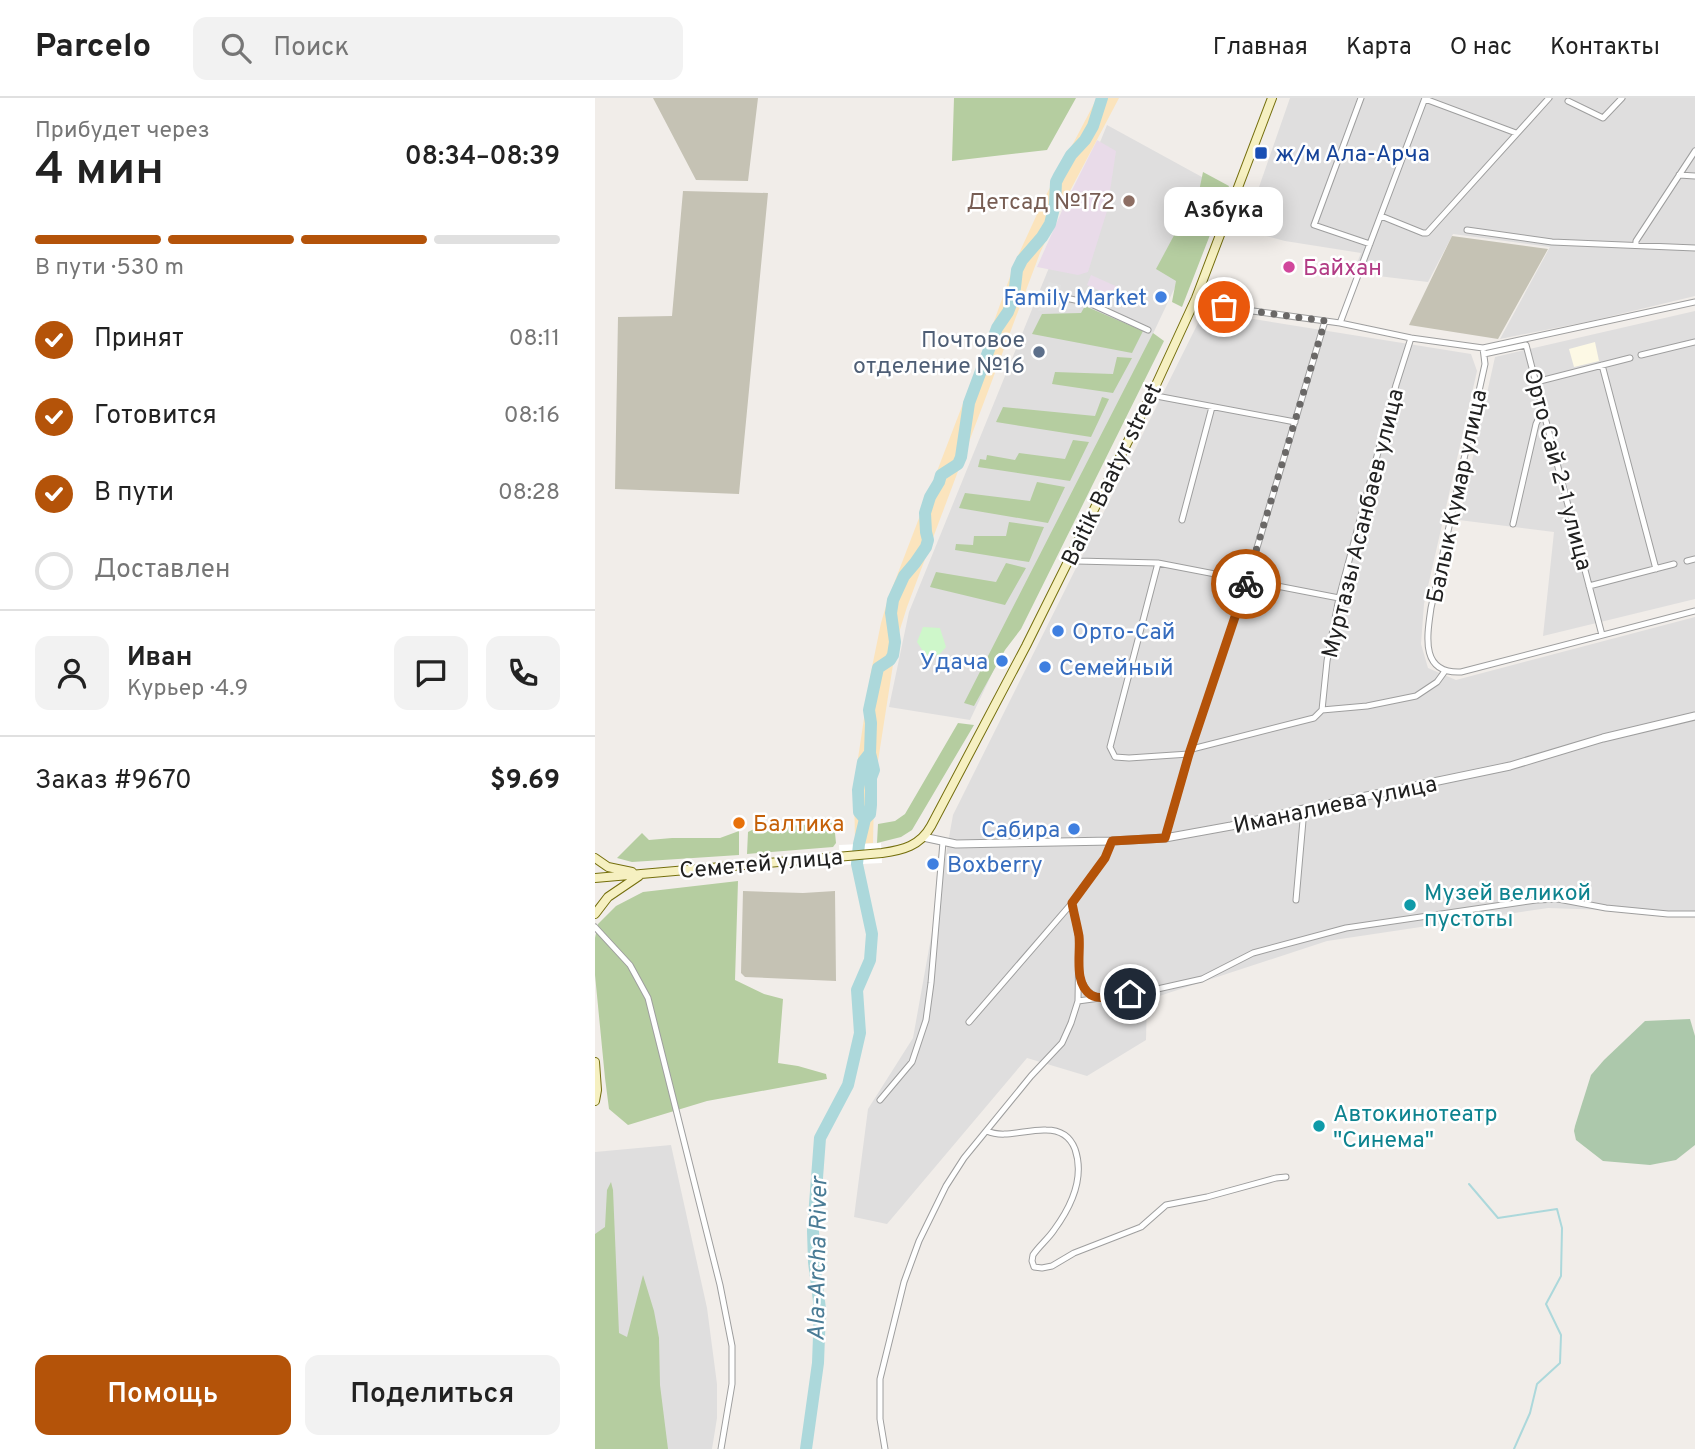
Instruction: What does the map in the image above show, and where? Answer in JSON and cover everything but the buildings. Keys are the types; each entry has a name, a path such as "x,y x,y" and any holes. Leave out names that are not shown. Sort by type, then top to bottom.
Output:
{"main road":[{"name":"Baitik Baatyr street","path":"923,837 936,818 1151,395 1196,298 1272,98"},
{"name":"Семетей улица","path":"595,878 882,853 911,846 923,837"},
{"path":"595,858 608,867 642,874"},
{"path":"595,914 608,897 642,874"},
{"path":"595,1062 595,1101"}],"street":[{"path":"1361,98 1314,225 1370,244"},
{"path":"1340,323 1425,98 1516,132"},
{"path":"1381,216 1427,233 1549,98"},
{"path":"1568,101 1603,118 1622,98"},
{"path":"1636,245 1636,240 1695,151"},
{"path":"1679,175 1695,176"},
{"path":"1467,230 1552,242 1695,248"},
{"path":"1034,298 1061,297 1089,303 1148,330"},
{"path":"1196,298 1224,307 1340,323 1483,351 1695,302"},
{"path":"1165,838 1247,581 1325,321"},
{"name":"Муртазы Асанбаев улица","path":"1322,710 1327,661 1339,598 1411,338"},
{"path":"1641,355 1695,342"},
{"name":"Орто Сай 2-1 улица","path":"1483,351 1525,344 1602,635"},
{"name":"Балык Кумар улица","path":"1445,671 1437,666 1429,654 1427,632 1485,364 1483,351"},
{"path":"1536,382 1630,358"},
{"path":"1602,365 1655,569"},
{"path":"1151,395 1295,422"},
{"path":"1182,520 1212,407"},
{"path":"1513,524 1536,424 1543,409"},
{"path":"1687,561 1695,559"},
{"path":"1069,560 1158,563 1339,598"},
{"path":"1158,563 1110,747 1115,757 1191,751 1314,718 1322,710 1367,706 1416,696 1437,682 1445,671 1461,672 1695,611"},
{"path":"1590,586 1674,564"},
{"name":"Иманалиева улица","path":"923,837 943,842 968,843 1165,838 1510,766 1593,741 1695,716"},
{"path":"1296,900 1304,808"},
{"path":"969,1022 1072,903 1105,858 1112,841"},
{"path":"880,1100 912,1062 926,1020 943,842"},
{"path":"1078,1001 1144,992 1202,979 1252,953 1346,928 1537,900 1558,899 1606,908 1695,914"},
{"path":"885,1449 880,1419 880,1379 909,1265 932,1213 964,1158 1031,1076 1062,1043 1071,1023 1078,1001 1079,974 1079,939 1072,903"},
{"path":"595,927 629,965 648,998 720,1286 733,1364 727,1422 721,1449"},
{"path":"1079,974 1086,990 1098,997"},
{"path":"987,1131 998,1135 1032,1130 1059,1131 1074,1146 1079,1168 1077,1186 1063,1217 1033,1255 1032,1261 1037,1269 1141,1227 1165,1205 1286,1177"}],"shaded area":[{"path":"653,98 758,98 748,181 696,180"},
{"path":"1290,98 1695,98 1695,296 1500,339 1550,247 1453,234 1428,282 1353,273 1361,253 1285,241 1244,230"},
{"path":"1107,125 1222,188 970,720 889,707 909,612"},
{"path":"1097,140 1116,151 1107,211 1088,272 1078,275 1037,267 1065,204"},
{"path":"683,191 768,193 739,494 615,489 618,317 672,316"},
{"path":"1452,236 1548,249 1498,339 1409,325"},
{"path":"1091,275 1120,288 1116,298 1087,285"},
{"path":"1049,282 1061,285 1057,303 1079,305 1079,310 1059,308 1038,311"},
{"path":"1204,311 1471,354 1477,371 1424,604 1421,644 1428,668 1456,680 1695,617 1695,913 1548,908 1327,941 1147,1000 1146,1040 1087,1076 1027,1058 887,1224 854,1217 868,1109 913,1038 953,815"},
{"path":"1695,311 1695,599 1543,636 1554,532 1459,520 1495,357"},
{"path":"1595,342 1599,361 1574,367 1569,349"},
{"path":"743,891 835,891 836,981 745,977 741,973"},
{"path":"671,1145 707,1308 717,1384 717,1418 712,1449 595,1449 595,1152"}],"green space":[{"path":"954,98 1076,98 1047,150 952,161"},
{"path":"1203,172 1229,186 1182,307 1172,302 1176,281 1156,269 1186,213 1197,201"},
{"path":"1085,306 1143,331 1132,353 1032,334 1042,314 1081,313"},
{"path":"1153,333 1164,341 1021,629 1005,650 974,706 964,703"},
{"path":"1117,357 1132,358 1113,393 1052,384 1055,372 1113,374"},
{"path":"1102,397 1109,399 1091,437 996,422 1003,407 1095,416"},
{"path":"1073,440 1089,442 1070,481 978,467 980,459 986,460 987,455 1015,460 1019,453 1065,459"},
{"path":"1037,482 1065,487 1048,523 959,508 965,493 1030,501"},
{"path":"1009,522 1044,527 1029,562 955,550 956,544 973,545 974,536 1006,536"},
{"path":"1006,563 1026,568 1005,605 930,587 936,572 996,582"},
{"path":"923,627 940,628 946,647 939,655 926,656 917,642"},
{"path":"958,723 974,725 912,830 901,837 877,843 878,824 895,821 905,814"},
{"path":"834,823 836,843 833,847 747,854 748,832 756,828"},
{"path":"739,831 739,855 632,862 617,858 642,833 649,840 720,838"},
{"path":"738,881 735,980 764,994 783,999 778,1063 826,1074 827,1079 707,1101 628,1125 609,1109 595,975 595,938 598,924 616,906 643,892"},
{"path":"1690,1019 1695,1036 1695,1145 1676,1160 1650,1165 1603,1161 1576,1140 1574,1131 1591,1075 1645,1021"},
{"path":"611,1182 619,1333 627,1337 643,1275 659,1338 660,1385 668,1449 595,1449 595,1234 605,1227 607,1190"}],"sand":[{"path":"1097,98 1119,98 1040,253 907,607 897,639 876,774 873,843 855,844 854,785 871,672 888,599 1016,260 1044,199"}],"pier":[{"path":"881,843 882,863 840,865 839,845"}],"waterway":[{"name":"Ala-Archa River","path":"806,1449 818,1363 820,1309 813,1231 820,1138 848,1085 860,1033 857,990 870,960 872,934 857,864 865,819 859,812 858,790 863,762 870,753 869,710 878,668 893,655 893,600 904,576 926,547 928,540 925,513 930,497 941,475 958,464 961,457 969,403 997,328 1008,312 1014,296 1017,270 1050,224 1055,204 1056,182 1071,155 1093,126 1102,98"},
{"path":"865,819 870,814 871,778 874,770 870,753"},
{"path":"1469,1184 1498,1218 1557,1209 1562,1228 1561,1276 1546,1304 1561,1335 1560,1363 1537,1384 1530,1413 1514,1449"}],"way so far":[{"path":"1224,307 1325,321 1246,584"}],"place":[{"name":"ж/м Ала-Арча","path":"1261,153"},
{"name":"Детсад №172","path":"1129,201"},
{"name":"Байхан","path":"1289,267"},
{"name":"Family Market","path":"1161,297"},
{"name":"Азбука","path":"1224,307"},
{"name":"Почтовое отделение №16","path":"1039,352"},
{"name":"Орто-Сай","path":"1058,631"},
{"name":"Удача","path":"1002,661"},
{"name":"Семейный","path":"1045,667"},
{"name":"Балтика","path":"739,823"},
{"name":"Сабира","path":"1074,829"},
{"name":"Boxberry","path":"933,864"},
{"name":"Музей великой пустоты","path":"1410,905"},
{"name":"Автокинотеатр \"Синема\"","path":"1319,1126"}],"route":[{"path":"1130,994 1098,997 1086,990 1079,974 1079,939 1072,903 1105,858 1112,841 1165,838 1189,754 1246,584"}]}
